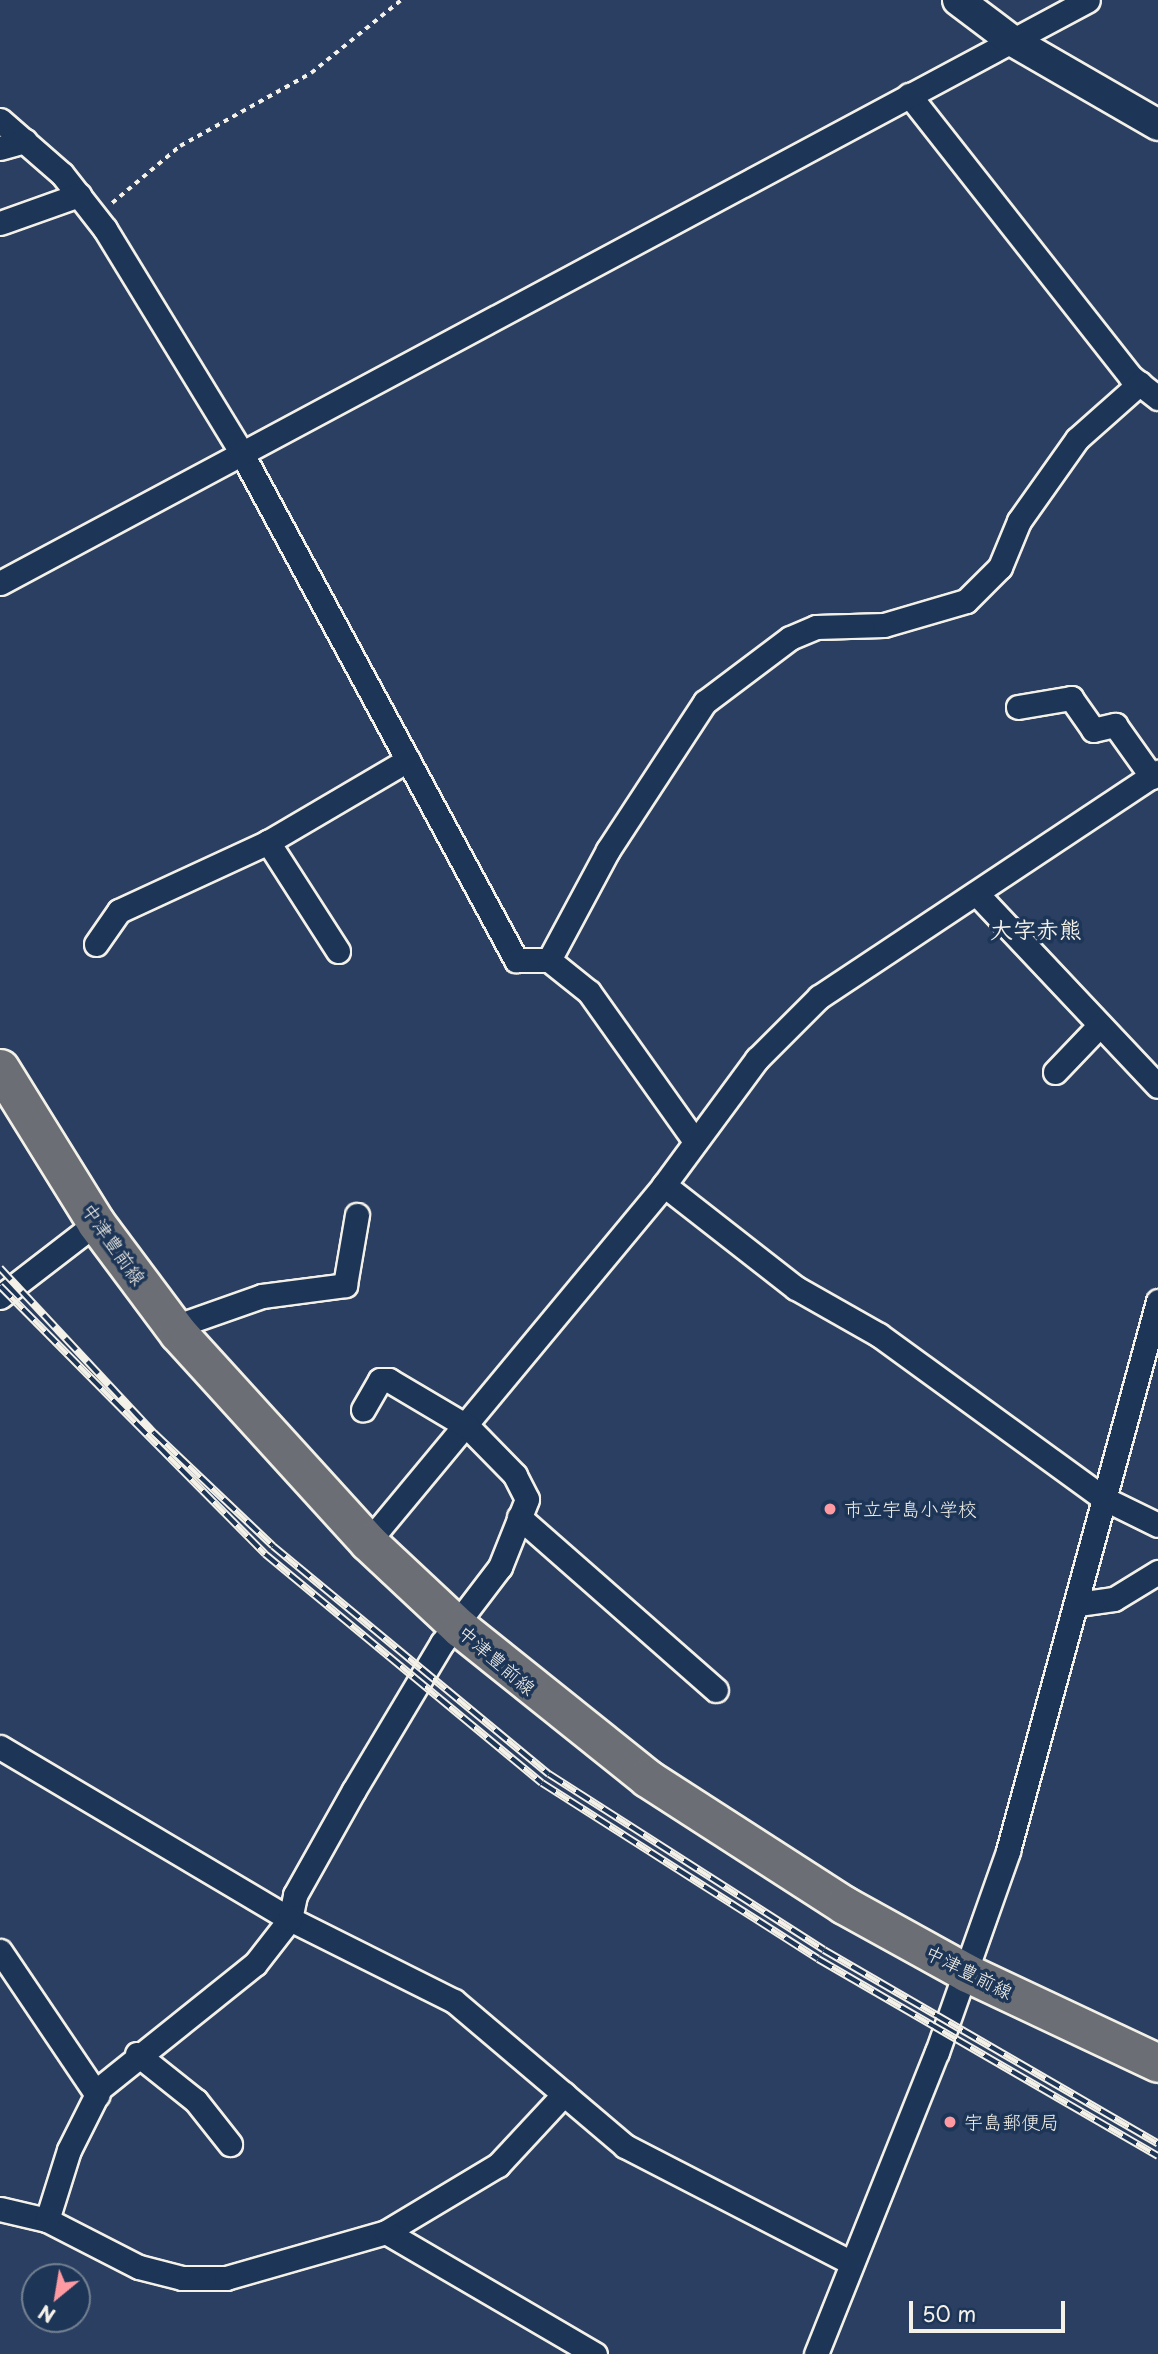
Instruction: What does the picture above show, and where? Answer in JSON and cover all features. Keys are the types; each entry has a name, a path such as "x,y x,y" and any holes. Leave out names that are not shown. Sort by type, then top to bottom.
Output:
{"main road":[{"name":"中津豊前線","path":"0,1068 96,1223 174,1327 368,1542 460,1628 647,1778 844,1905 967,1973 1158,2063"}],"street":[{"path":"958,0 1011,40 1158,125"},
{"path":"0,583 1088,0"},
{"path":"909,95 1140,383 1158,398"},
{"path":"0,120 79,195 105,229 241,452 516,960 549,960 589,992 695,1142"},
{"path":"0,148 25,141"},
{"path":"0,223 79,195"},
{"path":"549,960 608,850 705,702 790,638 816,627 884,625 966,601 1000,567 1019,521 1077,439 1140,383"},
{"path":"368,1542 468,1427 664,1185 757,1059 819,997 1155,775 1115,725 1093,730 1071,698 1018,707"},
{"path":"96,944 118,911 268,842 408,760"},
{"path":"268,842 338,951"},
{"path":"976,893 1158,1086"},
{"path":"1055,1072 1099,1026"},
{"path":"664,1185 796,1287 880,1335 1103,1498 1158,1525"},
{"path":"174,1327 262,1296 345,1285 357,1215"},
{"path":"0,1297 96,1223"},
{"path":"816,2354 850,2262 967,1973 1078,1604 1103,1498 1158,1301"},
{"path":"47,2220 69,2150 97,2095 137,2054 255,1964 290,1919 295,1895 354,1790 442,1643 460,1628 500,1567 527,1499 515,1475 468,1427 389,1380 380,1380 363,1409"},
{"path":"519,1517 716,1690"},
{"path":"1078,1604 1114,1599 1158,1572"},
{"path":"0,1747 290,1919 454,2001 625,2146 850,2262"},
{"path":"0,1951 97,2095"},
{"path":"137,2054 196,2101 230,2144"},
{"path":"0,2210 47,2220 139,2267 182,2278 226,2278 386,2232 498,2165 565,2094"},
{"path":"386,2232 568,2347 596,2354"}],"path":[{"path":"105,229 112,201 136,178 311,73 401,0"}],"railway":[{"path":"0,1268 154,1433 273,1546 549,1774 824,1950 1158,2144"},
{"path":"0,1286 265,1554 542,1783 818,1959 1158,2156"}],"place":[{"name":"市立宇島小学校","path":"830,1509"},
{"name":"宇島郵便局","path":"950,2122"}],"district":[{"name":"大字赤熊","path":"1036,929"}]}
